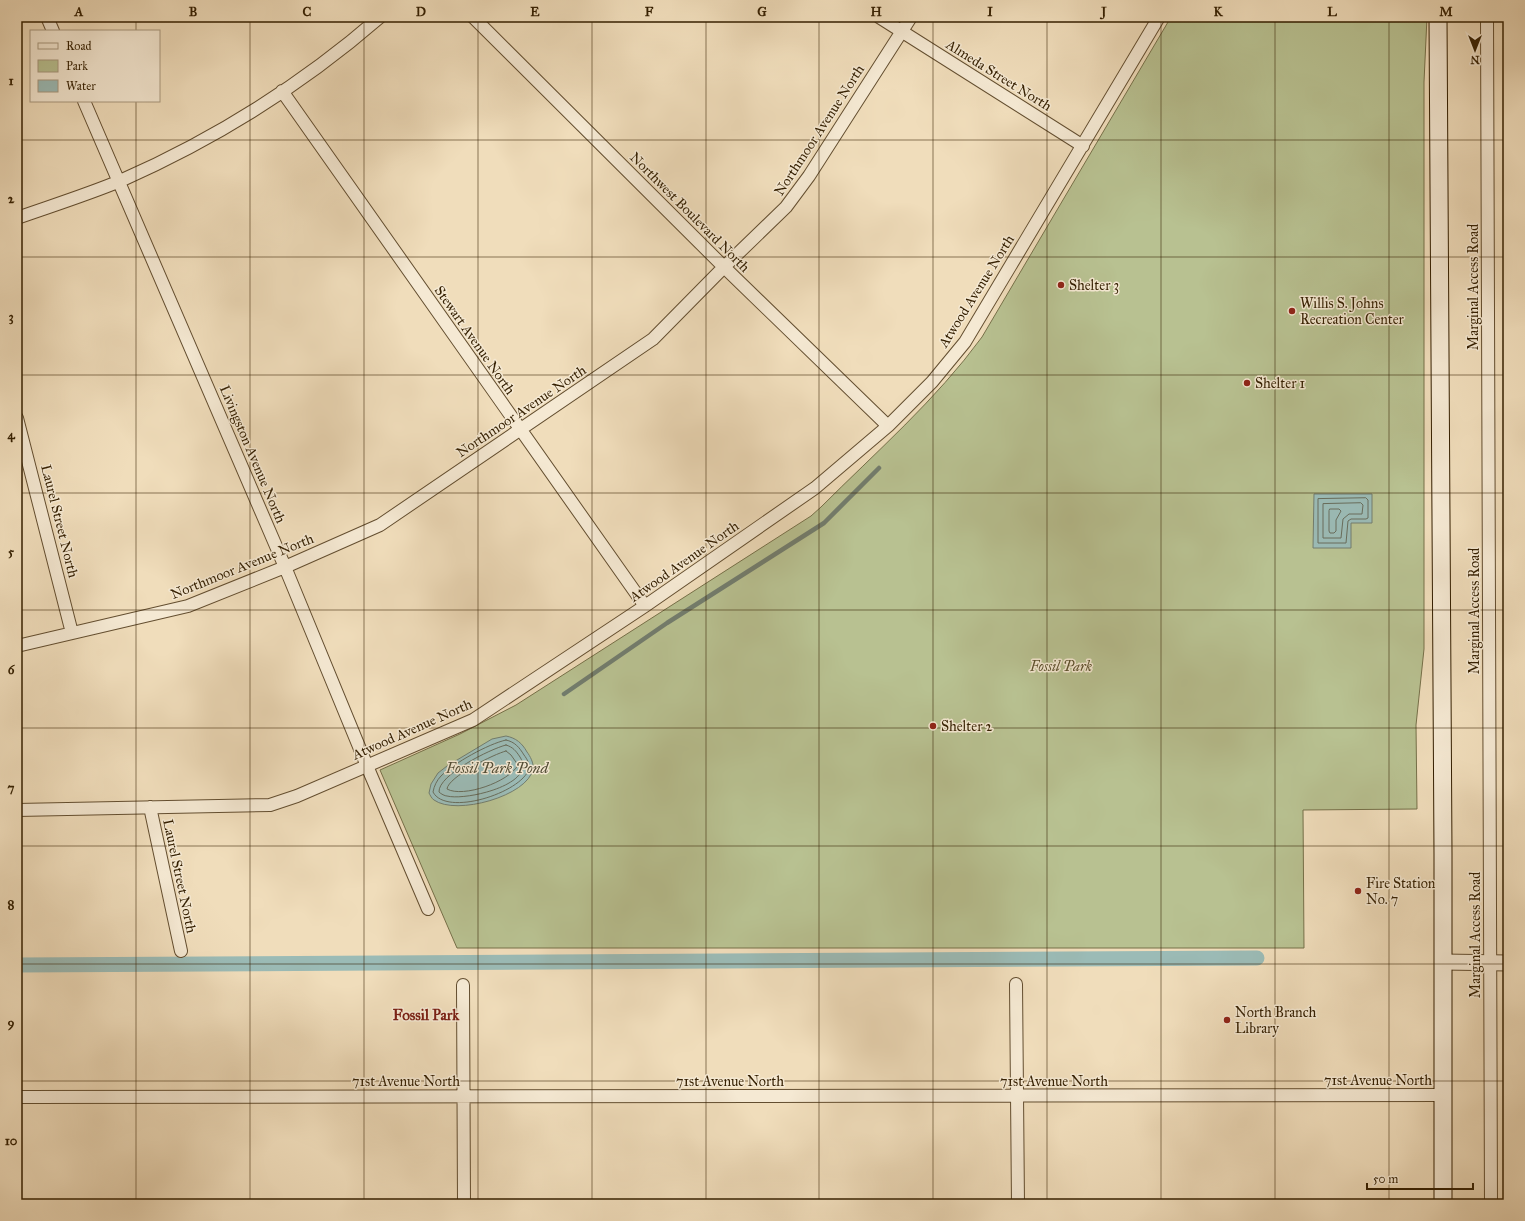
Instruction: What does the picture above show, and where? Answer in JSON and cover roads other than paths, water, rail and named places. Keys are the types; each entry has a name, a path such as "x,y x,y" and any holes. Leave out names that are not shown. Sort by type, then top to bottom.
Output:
{"main road":[{"path":"1438,17 1443,1204"}],"street":[{"path":"47,17 53,30"},
{"path":"17,218 119,182 194,144 240,118 282,91 352,42 380,17"},
{"name":"Northwest Boulevard North","path":"473,17 724,267 888,426"},
{"name":"Almeda Street North","path":"879,17 1083,146"},
{"name":"Northmoor Avenue North","path":"17,646 188,606 285,567 380,525 653,339 724,267 786,208 809,176 911,17"},
{"name":"Atwood Avenue North","path":"17,810 270,804 297,796 473,720 645,606 814,488 888,426 932,382 965,342 1159,17"},
{"name":"Marginal Access Road","path":"1487,17 1491,1204"},
{"name":"Stewart Avenue North","path":"282,91 645,606"},
{"name":"Livingston Avenue North","path":"84,102 285,567 428,909"},
{"name":"Laurel Street North","path":"17,418 72,633"},
{"name":"Laurel Street North","path":"150,807 181,951"},
{"path":"1443,962 1508,963"},
{"path":"1016,984 1018,1204"},
{"path":"463,985 464,1204"},
{"name":"71st Avenue North","path":"17,1097 1443,1095"}],"water":[{"path":"1314,494 1372,494 1372,523 1351,523 1351,548 1313,548"},
{"name":"Fossil Park Pond","path":"506,736 513,738 521,744 532,760 533,769 528,779 519,787 490,801 474,804 458,806 444,804 433,799 429,793 431,784 438,773 492,739"}],"waterway":[{"path":"564,694 667,623 824,523 879,468"},
{"path":"17,965 1257,958"}],"place":[{"name":"Shelter 3","path":"1061,285"},
{"name":"Willis S. Johns Recreation Center","path":"1292,311"},
{"name":"Shelter 1","path":"1247,383"},
{"name":"Shelter 2","path":"933,726"},
{"name":"Fire Station No. 7","path":"1358,891"},
{"name":"North Branch Library","path":"1227,1020"}],"district":[{"name":"Fossil Park","path":"426,1015"}]}
